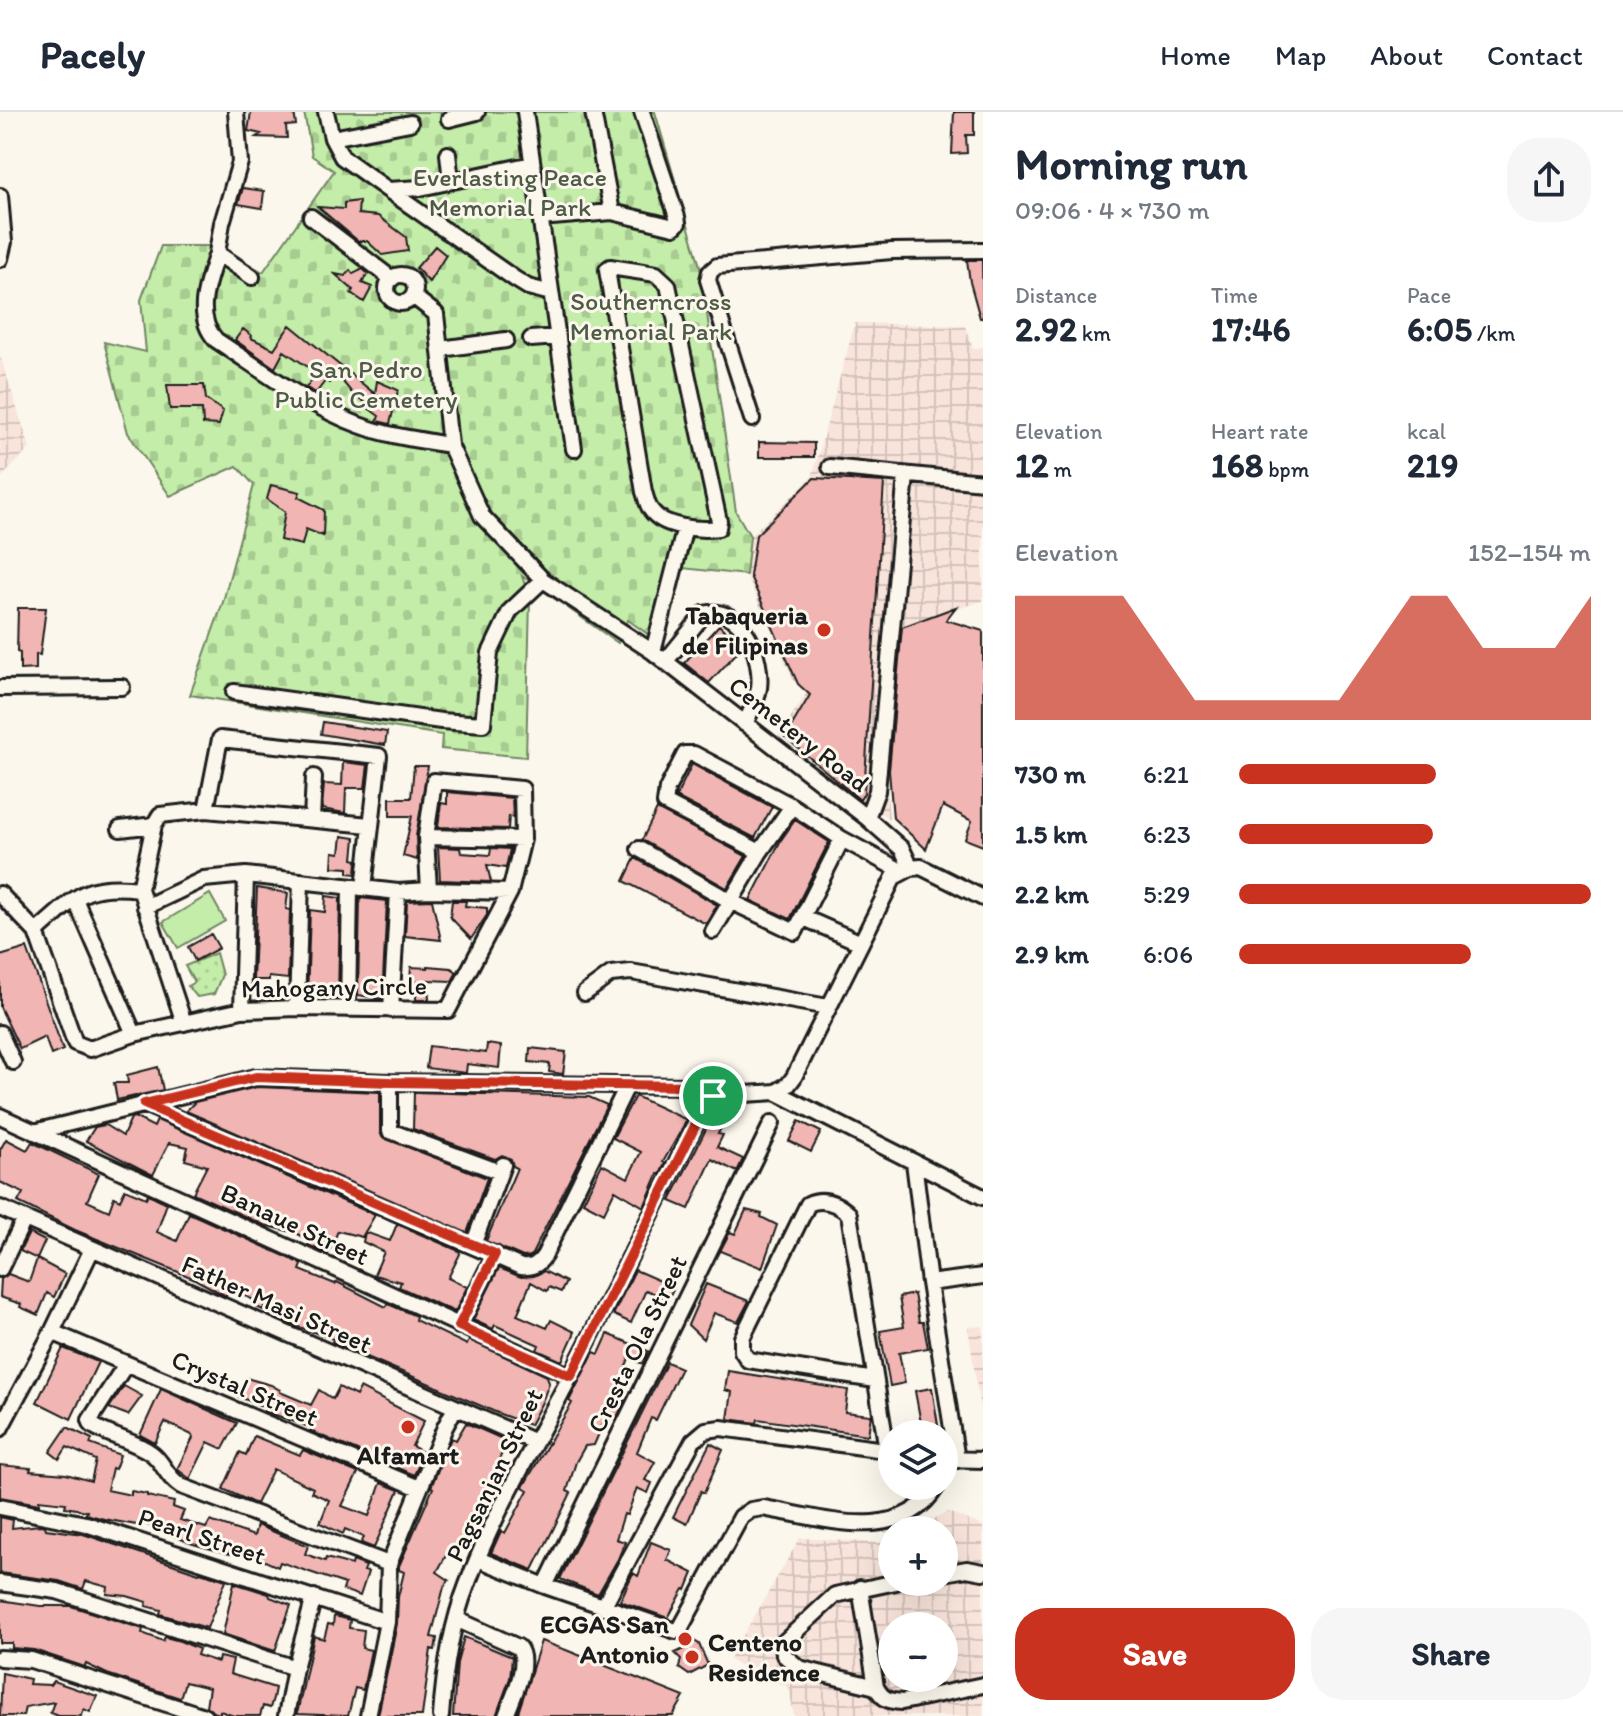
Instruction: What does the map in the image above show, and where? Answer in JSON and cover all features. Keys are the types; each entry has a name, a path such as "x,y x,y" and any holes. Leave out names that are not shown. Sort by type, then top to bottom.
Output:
{"street":[{"path":"236,112 240,162 209,278 203,320 206,330 216,340 327,411 395,436 450,445"},
{"path":"326,112 332,138 342,157 515,279 528,287 551,293"},
{"path":"449,119 477,112"},
{"path":"525,112 574,449"},
{"path":"593,112 612,212"},
{"path":"540,218 612,212 674,227 678,223 642,112"},
{"path":"332,138 410,123"},
{"path":"448,154 451,181"},
{"path":"388,190 532,164"},
{"path":"0,196 4,242 0,259"},
{"name":"Cemetery Road","path":"311,217 392,279 388,292 393,300 402,303 413,296 436,314 450,445 482,516 543,580 653,652 867,818 902,849 906,869"},
{"path":"752,419 708,280 710,272 717,266 892,251 983,250"},
{"path":"217,253 252,277"},
{"path":"610,267 656,274 668,285 719,521 718,528 685,527 660,519 650,510 644,492 607,270 610,267"},
{"path":"531,339 558,337"},
{"path":"441,349 506,340"},
{"path":"830,467 983,482"},
{"path":"867,818 877,791 906,475"},
{"path":"653,652 685,527"},
{"path":"234,692 483,724 490,653 510,611 543,580"},
{"path":"665,662 704,614 714,612 729,617 750,636 760,678 759,693 745,724"},
{"path":"0,688 122,687"},
{"path":"206,810 220,739 379,756 370,825 357,888 348,1009"},
{"path":"760,852 665,803 667,789 685,754 703,757 792,806 842,839 906,869 931,870 983,898"},
{"path":"312,819 314,777"},
{"name":"Mahogany Circle","path":"36,932 75,1043 90,1049 134,1034 242,1010 448,1010 510,892 523,839 522,789 434,781 426,837"},
{"path":"713,931 760,852 792,806"},
{"path":"184,1023 140,889 154,825 160,815 206,810 370,825"},
{"path":"120,829 154,825"},
{"path":"429,890 426,837 523,839"},
{"path":"639,849 732,902 795,932 842,839"},
{"path":"34,1132 256,1077 689,1086 713,1096 776,1092 794,1077 894,877 906,869"},
{"path":"145,907 204,879 246,875 398,892 510,892"},
{"path":"242,1010 246,875"},
{"path":"297,1008 301,881"},
{"path":"0,894 36,932 93,888 112,885 140,889"},
{"path":"391,1010 398,892"},
{"path":"75,899 134,1034"},
{"path":"802,917 861,943"},
{"path":"585,993 611,974 631,972 828,1007"},
{"path":"1,1037 13,1062"},
{"path":"390,1082 390,1131 502,1168 473,1245"},
{"path":"144,1104 521,1267 535,1265 544,1256 627,1086"},
{"path":"776,1092 983,1197"},
{"name":"Pagsanjan Street","path":"441,1716 456,1619 478,1559 702,1112 713,1096"},
{"name":"Banaue Street","path":"0,1116 571,1376"},
{"name":"Cresta Ola Street","path":"545,1586 772,1123"},
{"path":"914,1162 945,1420"},
{"path":"875,1380 748,1360 742,1351 742,1338 808,1204 815,1201 823,1199 849,1214 883,1420"},
{"name":"Father Masi Street","path":"0,1208 535,1442"},
{"path":"0,1269 24,1220"},
{"path":"0,1429 92,1249"},
{"path":"459,1326 495,1254"},
{"path":"929,1283 983,1276"},
{"name":"Crystal Street","path":"52,1332 419,1488"},
{"path":"126,1364 90,1420 92,1425 156,1456 165,1473 181,1486 389,1564"},
{"path":"368,1716 387,1622 389,1564 455,1408"},
{"path":"603,1607 693,1441 706,1430 721,1428 878,1449"},
{"path":"958,1459 983,1460"},
{"path":"478,1559 545,1586 676,1631 680,1629 746,1513 763,1508 866,1525 888,1523 912,1513 928,1500"},
{"name":"Pearl Street","path":"0,1507 86,1524 387,1622"},
{"path":"958,1571 983,1572"},
{"path":"0,1583 57,1591 295,1668"},
{"path":"876,1687 799,1668 784,1655 783,1643 835,1595 878,1585"},
{"path":"860,1588 876,1687 881,1696 889,1701 902,1702 983,1685"},
{"path":"286,1716 314,1597"},
{"path":"456,1619 522,1651 523,1663 506,1716"},
{"path":"0,1658 31,1660 204,1716"}],"shaded area":[{"path":"855,323 965,326 973,349 983,347 983,601 893,628 883,740 889,819 779,735 806,694 794,681 746,575 750,536 812,477"},
{"path":"0,356 30,448 0,479"},
{"path":"983,1326 983,1429 968,1327"},
{"path":"958,1516 983,1526 983,1716 794,1716 789,1688 729,1660 800,1538 878,1543 878,1596 958,1596"}],"green space":[{"path":"304,112 655,112 700,266 736,512 750,536 746,575 683,568 663,645 628,620 618,643 522,576 530,600 526,757 441,749 442,735 190,695 223,602 254,485 237,466 170,496 128,433 104,342 146,352 141,300 161,246 217,246 263,272 334,171 312,156"},
{"path":"210,894 225,921 178,948 163,922"},
{"path":"216,953 222,975 214,994 197,997 188,986 194,982 185,966"}],"building":[{"path":"251,112 294,112 296,125 286,126 287,138 256,137 261,134 248,131"},
{"path":"954,112 974,112 974,135 966,135 967,153 952,154"},
{"path":"243,188 264,191 262,208 238,204"},
{"path":"359,201 358,214 378,216 406,237 408,251 382,255 367,241 358,241 318,207 344,209 344,203"},
{"path":"435,246 446,255 429,282 416,268"},
{"path":"967,260 982,260 983,318 980,318 970,282"},
{"path":"363,269 368,274 362,283 372,287 364,302 351,293 353,290 335,274 345,276 350,270 353,274"},
{"path":"290,325 375,394 377,381 398,390 390,424 377,421 379,416 352,393 334,371 329,383 326,380 316,393 306,388 317,373 284,351 275,368 235,340 243,329 251,338 274,349"},
{"path":"167,385 204,385 206,399 223,411 219,425 203,424 202,409 170,409"},
{"path":"759,442 814,443 814,457 759,457"},
{"name":"Tabaqueria de Filipinas","path":"814,478 884,482 864,793 860,800 785,737 810,695 798,684 750,576 756,535"},
{"path":"271,485 300,492 298,497 324,510 323,536 306,529 302,545 280,540 285,512 267,499"},
{"path":"956,607 946,620 983,631 983,846 965,839 972,821 943,806 926,849 893,818 889,771 902,627"},
{"path":"18,608 46,608 40,655 36,654 36,669 20,670 20,653 17,652"},
{"path":"719,625 742,647 709,683 684,663"},
{"path":"323,722 387,732 385,745 321,734"},
{"path":"343,762 368,765 365,788 346,788 345,813 322,809 324,784 342,785"},
{"path":"692,764 772,807 755,838 676,797"},
{"path":"414,766 428,766 416,836 417,860 403,856 412,816 390,816 390,798 411,798"},
{"path":"447,792 512,798 513,817 509,816 508,829 438,827 441,803 447,804"},
{"path":"657,809 746,856 727,888 642,840"},
{"path":"795,820 829,842 790,919 750,900"},
{"path":"342,836 355,838 353,859 357,860 356,874 348,873 348,868 332,867 333,852 340,853"},
{"path":"438,847 460,848 461,853 490,855 491,848 510,849 506,868 487,865 491,882 440,880"},
{"path":"635,858 717,905 706,924 624,881"},
{"path":"257,888 288,893 288,979 269,977 269,980 253,980"},
{"path":"326,896 340,898 338,999 307,998 310,910 325,912"},
{"path":"360,898 387,901 382,999 358,995"},
{"path":"432,900 441,940 405,936 407,901"},
{"path":"452,901 466,901 465,906 487,908 487,915 471,939 450,917"},
{"path":"211,934 219,948 195,961 188,947"},
{"path":"27,948 63,1050 51,1055 45,1037 20,1049 0,1007 0,956"},
{"path":"411,967 451,968 457,972 452,981 428,980 429,1000 416,1000 416,981 410,980"},
{"path":"487,1044 501,1046 499,1068 467,1064 466,1073 426,1068 429,1046 486,1053"},
{"path":"530,1048 566,1052 563,1074 549,1072 550,1064 529,1062"},
{"path":"158,1067 163,1090 117,1100 114,1083 128,1083 127,1075"},
{"path":"257,1087 380,1092 382,1137 487,1178 467,1233 186,1111 195,1102"},
{"path":"414,1092 589,1097 607,1105 531,1256 523,1257 486,1241 517,1168 511,1159 502,1155 495,1159 413,1129"},
{"path":"635,1096 687,1120 663,1162 644,1207 615,1190 604,1213 583,1202 602,1164 628,1178 641,1152 613,1138"},
{"path":"716,1109 727,1115 718,1134 723,1135 717,1147 743,1159 737,1172 712,1159 689,1209 670,1201"},
{"path":"134,1117 154,1127 157,1120 375,1215 362,1237 338,1231 328,1254 308,1245 310,1241 296,1233 264,1225 193,1193 207,1166 185,1160 188,1147 169,1143 153,1175 86,1141 95,1127 105,1125 123,1136"},
{"path":"799,1121 821,1132 811,1152 789,1141"},
{"path":"6,1139 27,1150 32,1142 99,1174 87,1201 109,1211 114,1197 120,1200 125,1189 146,1198 148,1194 167,1203 157,1232 177,1241 189,1213 298,1262 302,1265 300,1270 335,1284 337,1282 386,1307 388,1304 416,1316 415,1320 467,1345 469,1340 547,1376 549,1383 542,1402 530,1425 500,1414 332,1342 333,1339 285,1322 288,1316 265,1305 263,1310 252,1305 254,1300 229,1289 226,1296 193,1278 75,1230 18,1202 23,1193 0,1182 0,1150"},
{"path":"746,1210 762,1214 761,1217 777,1225 762,1268 720,1251 730,1232 735,1234"},
{"path":"397,1224 459,1251 448,1278 467,1287 455,1312 399,1287 401,1282 374,1275 384,1252 363,1242 365,1232 390,1241"},
{"path":"29,1233 45,1241 37,1259 20,1251"},
{"path":"37,1259 65,1274 54,1297 47,1293 38,1315 20,1307 21,1304 0,1297 1,1279 8,1274 29,1282"},
{"path":"499,1268 521,1277 544,1271 566,1282 561,1292 549,1287 547,1291 531,1282 517,1315 547,1328 551,1320 575,1332 562,1361 537,1350 539,1345 495,1325 493,1329 473,1320"},
{"path":"635,1270 674,1287 668,1299 646,1290 631,1323 614,1313"},
{"path":"706,1284 749,1301 738,1322 714,1313 703,1339 688,1325"},
{"path":"914,1294 928,1348 899,1353 905,1383 890,1386 880,1331 904,1327 899,1297"},
{"path":"608,1334 648,1351 643,1364 629,1358 615,1397 625,1401 616,1419 607,1415 594,1445 585,1446 576,1462 567,1491 571,1493 533,1570 491,1553 501,1531 505,1533 528,1490 523,1487 572,1403 569,1401 594,1352 599,1354"},
{"path":"63,1348 98,1362 71,1419 37,1402"},
{"path":"667,1362 681,1368 656,1420 651,1418 637,1452 655,1462 645,1480 652,1483 648,1493 637,1488 627,1515 624,1514 616,1539 625,1542 598,1594 560,1579"},
{"path":"728,1371 848,1390 845,1412 871,1415 868,1435 758,1419 757,1423 728,1419 732,1392 725,1390"},
{"path":"246,1378 271,1385 311,1405 319,1390 333,1399 339,1387 356,1396 360,1388 424,1421 412,1446 424,1453 414,1475 310,1431 312,1428 264,1411 265,1407 239,1397"},
{"path":"124,1386 142,1396 128,1415 109,1408"},
{"path":"932,1388 937,1420 920,1420 915,1391"},
{"path":"161,1389 237,1423 223,1449 208,1442 190,1479 177,1469 192,1435 165,1422 155,1443 140,1435"},
{"path":"466,1423 507,1441 457,1554 449,1550 437,1572 449,1580 444,1587 431,1637 437,1638 435,1650 431,1649 422,1716 378,1716 397,1624 398,1597 404,1572 399,1570 399,1566 451,1438 456,1440"},
{"path":"67,1427 92,1439 90,1444 120,1455 115,1469 112,1468 107,1490 131,1495 131,1491 174,1502 173,1507 184,1511 180,1520 206,1528 210,1521 254,1536 257,1525 308,1546 305,1554 325,1561 326,1558 352,1565 353,1561 366,1566 364,1571 368,1572 360,1596 343,1590 345,1584 280,1562 278,1567 232,1546 230,1554 193,1544 143,1523 142,1526 86,1514 87,1511 65,1507 66,1503 39,1500 39,1504 0,1497 0,1465 66,1474 91,1481 96,1460 67,1447 59,1459 50,1452"},
{"path":"254,1436 300,1455 303,1450 358,1473 342,1506 369,1516 381,1483 399,1490 374,1548 361,1543 364,1537 345,1529 343,1534 320,1523 329,1500 311,1492 313,1488 273,1469 256,1504 223,1489 240,1452 246,1455"},
{"path":"710,1443 723,1450 687,1524 673,1517"},
{"path":"0,1517 13,1520 12,1528 41,1525 46,1529 83,1534 226,1580 207,1628 160,1614 161,1610 146,1606 147,1602 107,1594 108,1587 86,1581 83,1589 59,1581 0,1573"},
{"path":"651,1542 671,1550 667,1560 693,1573 668,1618 620,1601 633,1573 638,1576"},
{"path":"234,1583 291,1605 275,1651 223,1634"},
{"path":"0,1600 40,1606 71,1606 143,1629 142,1633 163,1641 165,1637 180,1641 199,1649 197,1655 218,1662 219,1657 233,1660 230,1674 275,1688 270,1708 263,1706 260,1716 234,1716 220,1711 220,1714 206,1706 209,1688 185,1682 180,1698 86,1664 85,1667 34,1650 12,1648 12,1643 0,1643"},
{"path":"334,1616 350,1620 349,1628 364,1630 362,1648 371,1650 363,1690 355,1688 348,1716 297,1714 314,1636 324,1639 328,1624 333,1625"},
{"path":"464,1637 512,1657 510,1678 496,1716 453,1716 457,1663"},
{"name":"Centeno Residence","path":"691,1639 699,1644 708,1665 689,1675 679,1668 681,1659 675,1653 684,1649 681,1642"},
{"path":"541,1641 684,1697 673,1716 517,1716"},
{"path":"2,1673 30,1679 29,1684 50,1685 53,1681 97,1696 90,1712 84,1709 81,1716 50,1713 54,1702 25,1707 23,1716 0,1716"}],"place":[{"name":"Tabaqueria de Filipinas","path":"824,630"},
{"name":"Alfamart","path":"408,1427"},
{"name":"ECGAS San Antonio","path":"685,1639"},
{"name":"Centeno Residence","path":"692,1657"}],"route":[{"path":"256,1077 689,1086 713,1096 706,1103 571,1376 459,1326 495,1254 144,1104 256,1077"}],"park label":[{"name":"Everlasting Peace Memorial Park","path":"510,192"},
{"name":"Southerncross Memorial Park","path":"651,316"},
{"name":"San Pedro Public Cemetery","path":"366,384"}]}
